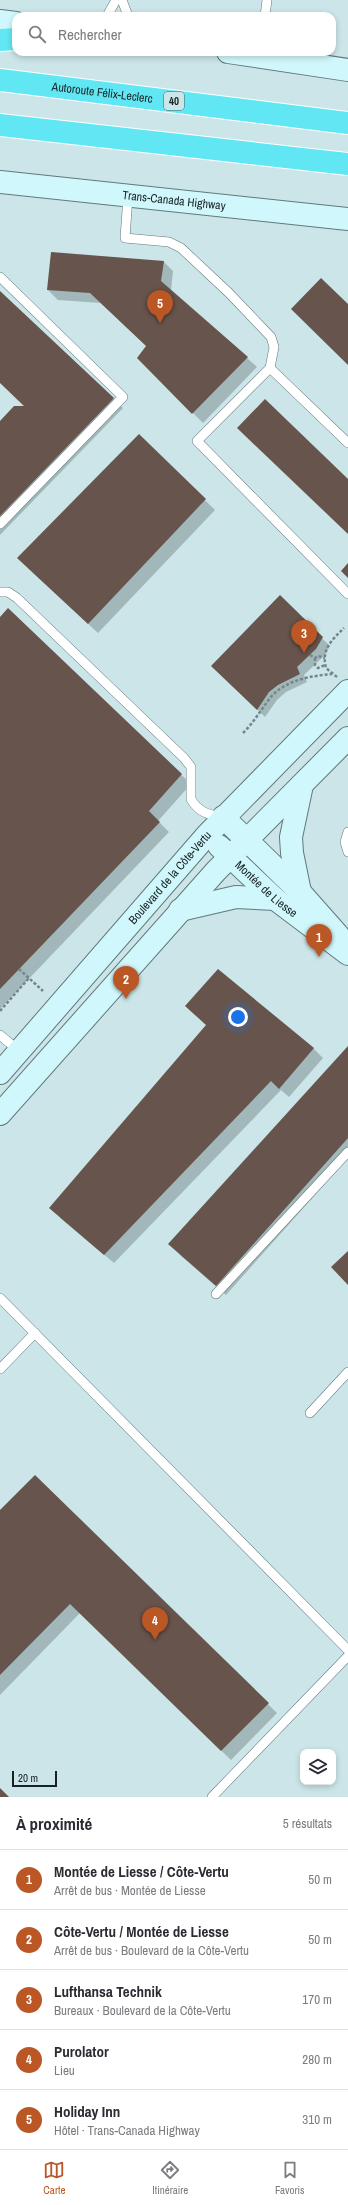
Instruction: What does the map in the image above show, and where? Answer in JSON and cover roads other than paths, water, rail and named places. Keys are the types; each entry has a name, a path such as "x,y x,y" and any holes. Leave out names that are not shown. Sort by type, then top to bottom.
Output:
{"highway":[{"path":"0,40 12,39"},
{"name":"Autoroute Félix-Leclerc","path":"0,80 348,123"},
{"path":"0,125 348,164"}],"street":[{"path":"0,21 12,22"},
{"path":"270,56 348,70"},
{"name":"Trans-Canada Highway","path":"0,182 348,219"},
{"name":"Boulevard de la Côte-Vertu","path":"0,1073 212,822 344,685"},
{"path":"0,1114 180,910 229,857 302,784 346,745"},
{"path":"300,892 292,852 291,837 302,784"},
{"name":"Montée de Liesse","path":"212,822 247,839 300,892 348,947"},
{"name":"Montée de Liesse","path":"212,822 229,857 275,899 348,954"},
{"path":"180,910 236,897 275,899"}],"lane":[{"path":"109,12 116,0"},
{"path":"122,0 126,12"},
{"path":"266,12 267,0"},
{"path":"128,196 125,238 169,242 192,257 271,337 274,347 270,368 197,441 348,594"},
{"path":"0,277 123,397 0,524"},
{"path":"270,368 348,443"},
{"path":"0,592 8,592 17,598 189,763 191,799 212,822"},
{"path":"348,832 345,842 348,852"},
{"path":"0,1035 19,1051"},
{"path":"216,1294 348,1152"},
{"path":"0,1298 348,1650"},
{"path":"0,1369 35,1333"},
{"path":"310,1413 348,1372"},
{"path":"212,1797 348,1656"}],"place":[{"name":"Holiday Inn","path":"160,323"},
{"name":"Lufthansa Technik","path":"304,653"},
{"name":"Montée de Liesse / Côte-Vertu","path":"319,957"},
{"name":"Côte-Vertu / Montée de Liesse","path":"126,999"},
{"name":"Purolator","path":"155,1640"}]}
